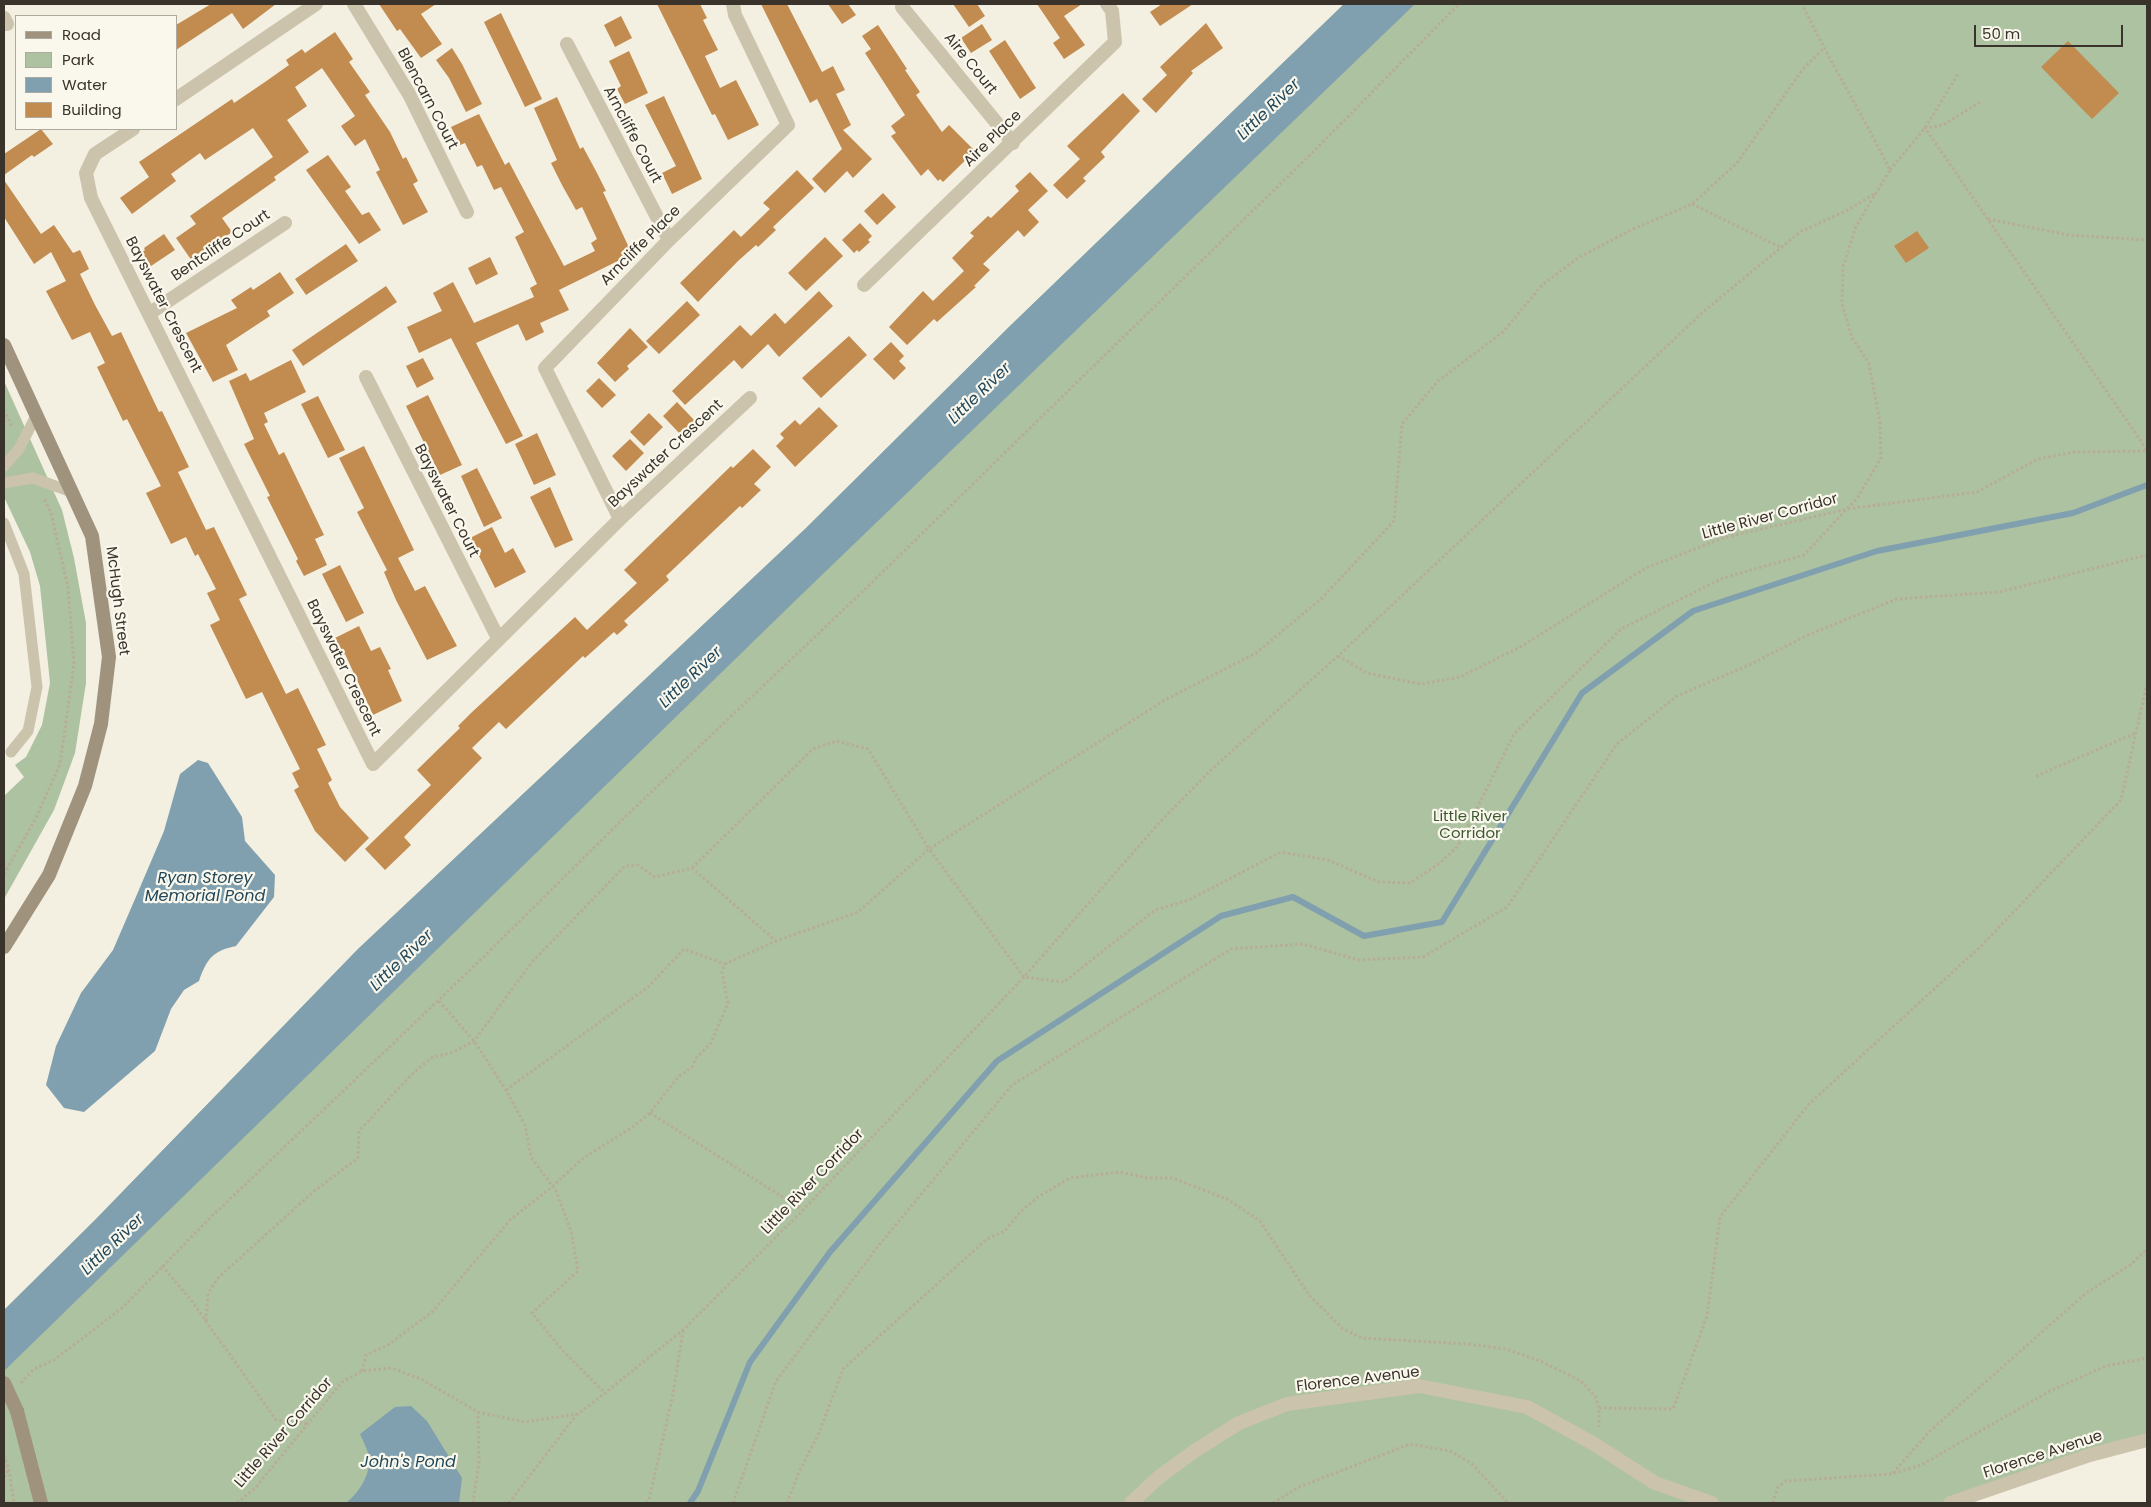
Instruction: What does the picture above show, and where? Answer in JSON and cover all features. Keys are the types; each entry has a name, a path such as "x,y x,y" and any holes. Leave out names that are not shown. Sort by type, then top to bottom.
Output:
{"main road":[{"name":"McHugh Street","path":"4,345 92,536 109,657 101,724 85,786 49,875 5,943"},
{"path":"4,1382 17,1411 41,1503"}],"street":[{"path":"178,98 316,4"},
{"name":"Blencarn Court","path":"354,4 409,94 467,212"},
{"name":"Arncliffe Place","path":"620,520 545,368 669,240 788,125 735,15 732,4"},
{"name":"Aire Place","path":"864,285 1013,143 1115,42 1112,12 1107,4"},
{"name":"Aire Court","path":"902,6 1013,143"},
{"name":"Arncliffe Court","path":"567,44 669,240"},
{"name":"Bayswater Crescent","path":"131,130 96,154 86,173 91,198 150,313 373,764 498,638 750,398"},
{"name":"Bentcliffe Court","path":"150,313 285,222"},
{"name":"Bayswater Court","path":"366,377 498,638"},
{"name":"Florence Avenue","path":"1131,1503 1159,1476 1239,1423 1287,1404 1418,1386 1527,1407 1594,1444 1655,1482 1712,1503"},
{"name":"Florence Avenue","path":"1950,1503 2090,1454 2147,1440"}],"lane":[{"path":"4,466 19,449 37,414"},
{"path":"4,483 33,478 72,492"},
{"path":"4,524 24,574 37,687 28,731 11,752"}],"path":[{"path":"34,1369 54,1360 122,1308 162,1266 439,1000 627,815 860,594 1310,154 1459,4"},
{"path":"1802,4 1824,49 1866,121 1890,170"},
{"path":"506,1090 648,987 684,949 725,964 776,941 858,912 929,849 1165,700 1256,653 1307,610 1366,553 1394,522 1402,424 1438,381 1503,332 1542,285 1578,258 1633,229 1692,204 1737,163 1803,68 1824,49"},
{"path":"206,1321 208,1293 219,1277 313,1192 358,1158 359,1131 411,1075 431,1058 453,1052 474,1041 532,962 625,866 638,865 655,877 692,868 813,749 836,741 868,749 929,849 1024,977 1064,982 1155,910 1189,900 1281,852 1328,860 1379,882 1410,883 1440,863 1458,846 1514,734 1621,630 1723,578 1804,555 1858,497 1881,458 1880,423 1869,363 1852,338 1842,304 1843,267 1856,226 1890,170 1925,128 1958,74"},
{"path":"1925,128 1943,125 1980,102"},
{"path":"1925,128 2147,451"},
{"name":"Little River Corridor","path":"237,1503 256,1487 342,1382 362,1371 391,1368 421,1379 478,1412 524,1422 578,1414 605,1393 683,1330 803,1210 1024,977 1159,823 1212,769 1338,656 1704,311 1800,232 1848,210 1876,193"},
{"path":"1692,204 1780,247"},
{"path":"1988,219 2069,235 2147,240"},
{"name":"Little River Corridor","path":"1338,656 1367,673 1420,684 1460,677 1522,646 1646,568 1724,538 1847,509 1977,492 2038,458 2075,452 2147,451"},
{"path":"733,1503 776,1381 879,1246 1012,1085 1231,949 1303,944 1359,960 1423,958 1507,907 1617,744 1677,696 1751,664 1808,635 1897,599 1999,592 2147,555"},
{"path":"1599,1408 1673,1409 1707,1316 1720,1217 1809,1104 1980,946 2121,800 2147,683"},
{"path":"2036,776 2136,732"},
{"path":"692,868 776,941"},
{"path":"362,1371 366,1355 388,1345 432,1312 511,1220 552,1187 582,1159 631,1128 650,1113 678,1077 692,1067 696,1058 711,1043 728,1003 722,972 725,964"},
{"path":"439,1000 474,1041 506,1090 525,1125 531,1157 552,1187 571,1231 578,1271 532,1313 563,1351 605,1393"},
{"path":"650,1113 803,1210"},
{"path":"787,1503 799,1472 819,1433 843,1369 987,1239 1005,1230 1021,1211 1038,1197 1070,1178 1095,1173 1120,1172 1147,1178 1172,1178 1227,1199 1260,1221 1309,1295 1343,1328 1362,1338 1468,1344 1506,1350 1540,1361 1582,1381 1595,1396 1599,1408 1599,1428"},
{"path":"1892,1474 1928,1432 2086,1293 2130,1265 2147,1250"},
{"path":"162,1266 191,1300 276,1420 308,1424"},
{"path":"646,1503 649,1500 673,1394 683,1330"},
{"path":"1773,1503 1778,1487 1786,1481 1892,1474 1921,1465 2050,1391 2106,1366 2147,1358"},
{"path":"474,1503 479,1462 478,1412"},
{"path":"509,1503 578,1414"},
{"path":"1273,1503 1299,1487 1410,1444 1450,1451 1472,1464 1508,1503"},
{"path":"4,1454 9,1470 14,1503"},
{"path":"4,1477 9,1470"}],"green space":[{"name":"Little River Corridor","path":"1344,4 2147,4 2147,1440 1950,1503 4,1503 4,1310 95,1220 358,949 805,529 1012,324"},
{"path":"4,381 62,510 74,558 86,623 86,683 75,753 54,810 4,899 4,796 24,777 15,765 26,757 42,725 50,683 40,586 30,552 4,497"}],"water":[{"name":"Little River","path":"1344,4 1415,4 798,598 4,1371 4,1310 95,1220 358,949 805,529 1012,324"},
{"name":"Ryan Storey Memorial Pond","path":"198,760 208,763 242,817 245,841 275,875 274,897 236,946 216,953 208,961 199,981 184,990 171,1009 155,1051 84,1112 64,1108 46,1085 56,1046 81,993 113,950 164,831 180,774"},
{"name":"John's Pond","path":"411,1406 427,1421 462,1478 459,1503 346,1503 360,1489 368,1470 367,1448 360,1434 395,1407"}],"building":[{"path":"211,4 276,4 243,29 232,13 178,49 178,24"},
{"path":"379,4 436,4 421,14 442,44 421,58 400,29 397,31"},
{"path":"657,4 700,4 707,18 703,20 718,50 705,56 720,88 736,80 759,125 728,140 715,114 712,115"},
{"path":"761,4 787,4 822,72 833,66 845,90 836,94 851,125 843,130 872,159 853,178 847,171 825,193 812,179 842,149 817,99 810,103"},
{"path":"828,4 848,4 856,15 842,24"},
{"path":"953,4 977,4 985,16 969,27"},
{"path":"1037,4 1082,4 1064,16 1085,45 1064,59 1053,43 1060,38"},
{"path":"1162,4 1193,4 1160,26 1150,12"},
{"path":"501,13 542,99 525,107 484,22"},
{"path":"621,16 632,38 615,47 604,25"},
{"path":"1206,23 1223,48 1191,71 1193,73 1156,113 1142,99 1167,75 1160,67"},
{"path":"982,24 992,40 971,53 961,38"},
{"path":"878,25 920,92 916,95 942,132 949,125 975,151 943,182 940,179 938,181 928,169 921,176 891,136 896,133 891,126 905,115 865,53 871,49 862,36"},
{"path":"335,32 353,59 349,62 370,92 365,95 390,132 403,159 406,157 418,181 413,184 428,212 403,225 376,172 380,170 365,139 355,146 341,126 355,116 322,68 295,87 307,106 287,120 309,152 274,177 276,180 222,218 232,232 192,261 176,238 196,224 190,216 273,157 253,128 205,160 200,153 171,174 176,181 132,214 120,198 149,177 139,162 232,99 234,103 265,82 289,65 286,60 302,49 305,53"},
{"path":"1005,40 1036,88 1020,99 989,51"},
{"path":"2068,41 2119,93 2092,119 2041,67"},
{"path":"452,48 482,104 466,112 449,78 436,60"},
{"path":"629,51 648,93 625,104 617,89 621,86 609,61"},
{"path":"1123,93 1140,111 1101,152 1105,157 1083,178 1086,181 1067,199 1053,185 1080,159 1067,146"},
{"path":"664,96 702,179 672,194 662,173 676,166 645,105"},
{"path":"557,97 580,149 583,147 606,191 603,192 632,254 559,290 569,310 540,323 544,332 526,341 518,324 476,343 523,436 506,444 451,338 419,353 407,327 442,311 433,293 453,282 474,323 534,297 530,288 537,284 515,237 524,232 501,187 494,190 482,165 477,167 465,143 460,145 451,127 479,114 505,165 509,162 564,266 595,251 591,243 597,239 582,207 576,210 551,163 557,160 534,108"},
{"path":"40,130 42,130 53,144 34,157 32,155 4,175 4,154"},
{"path":"328,155 351,187 345,191 362,215 369,212 381,230 359,244 306,170"},
{"path":"797,170 814,188 773,227 776,230 758,247 756,245 738,261 698,302 680,283 734,230 741,237 770,209 763,203"},
{"path":"1030,172 1048,191 1028,210 1039,222 1024,237 1018,230 983,264 990,270 974,286 976,287 937,322 934,319 907,345 889,327 923,291 933,301 964,271 952,258 974,236 970,233 988,216 991,218 1019,191 1015,186"},
{"path":"4,180 41,234 54,225 73,253 80,250 89,269 80,274 95,305 112,336 121,332 159,412 162,411 189,467 178,472 206,530 214,527 247,595 239,599 286,694 298,688 326,745 317,749 332,780 328,783 340,807 369,838 345,862 315,831 294,790 299,787 292,773 300,769 262,692 246,699 210,625 220,620 207,593 216,589 198,554 195,556 186,537 171,544 146,493 161,486 127,419 123,421 97,367 105,363 90,332 72,340 46,291 66,281 51,252 34,264 4,217"},
{"path":"883,193 896,207 877,225 864,211"},
{"path":"860,223 872,236 868,240 870,242 859,252 857,250 854,253 842,240"},
{"path":"1917,231 1929,248 1906,263 1894,246"},
{"path":"164,234 175,250 151,266 142,252 145,250 144,248"},
{"path":"825,237 843,256 806,291 788,273"},
{"path":"346,244 358,261 306,295 295,279"},
{"path":"490,257 498,274 476,285 468,268"},
{"path":"280,272 294,293 267,311 270,316 226,345 238,370 213,382 186,333 237,308 231,300 251,287 253,290"},
{"path":"386,286 397,302 303,366 292,350"},
{"path":"819,291 833,306 779,357 768,344 742,369 734,360 685,405 672,391 740,325 751,336 775,313 785,324"},
{"path":"687,301 700,315 659,354 646,341"},
{"path":"630,328 648,347 627,366 629,369 615,382 597,363"},
{"path":"849,336 867,355 821,398 802,378"},
{"path":"891,342 904,356 899,361 906,368 894,380 873,359"},
{"path":"423,358 434,379 417,388 406,366"},
{"path":"291,360 306,392 264,413 268,422 264,424 279,455 284,452 324,535 315,539 327,565 304,576 296,561 298,559 267,497 270,496 244,444 254,439 229,381 246,373 250,381"},
{"path":"599,378 616,395 602,408 586,391"},
{"path":"428,395 462,465 440,475 406,406"},
{"path":"318,396 345,450 328,458 301,404"},
{"path":"677,402 695,421 681,435 663,416"},
{"path":"819,407 838,426 795,467 776,446 784,438 780,434 795,420 800,425"},
{"path":"649,413 663,427 644,446 630,432"},
{"path":"537,433 556,475 534,485 515,444"},
{"path":"630,439 644,453 626,471 612,456"},
{"path":"364,446 414,550 398,558 415,591 425,586 457,646 427,660 396,600 384,572 387,570 357,512 364,508 339,458"},
{"path":"753,449 771,467 754,484 761,490 742,508 740,506 666,576 669,580 624,621 628,625 617,635 614,632 585,658 583,656 506,729 499,722 472,748 482,758 404,837 411,845 385,870 365,849 431,785 417,770 460,728 458,726 471,713 575,617 587,630 637,583 624,570 731,466 733,468"},
{"path":"477,468 502,518 484,527 461,476"},
{"path":"550,487 573,540 555,548 530,497"},
{"path":"492,527 505,553 513,548 526,572 495,588 470,538"},
{"path":"340,565 364,613 346,622 322,574"},
{"path":"359,626 371,651 380,647 391,669 388,670 402,701 373,715 345,654 343,655 335,638"}],"waterway":[{"path":"690,1503 698,1491 750,1362 830,1252 997,1061 1221,916 1293,897 1364,936 1442,922 1582,693 1693,611 1877,551 2073,513 2147,485"}]}
